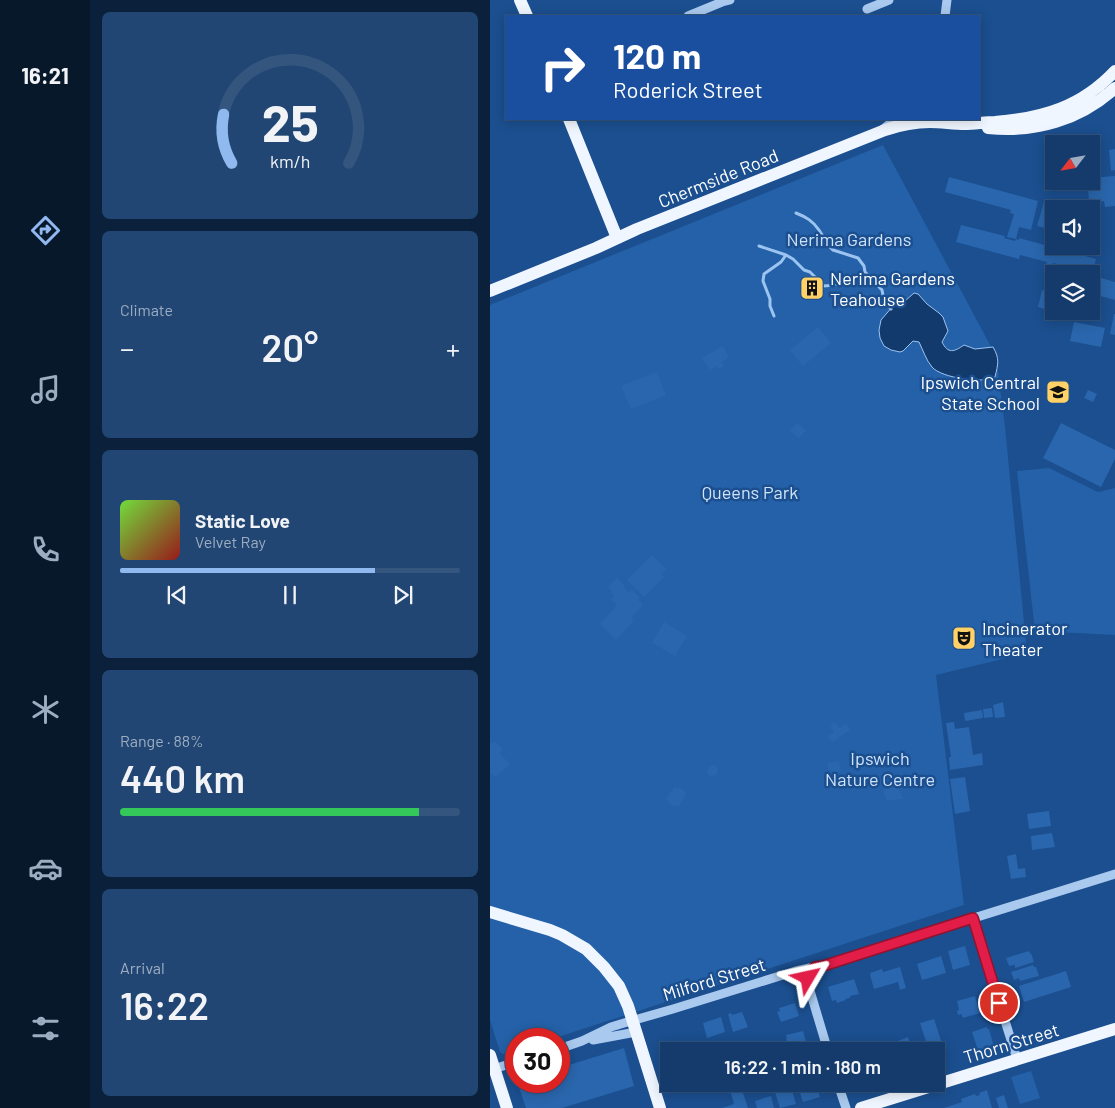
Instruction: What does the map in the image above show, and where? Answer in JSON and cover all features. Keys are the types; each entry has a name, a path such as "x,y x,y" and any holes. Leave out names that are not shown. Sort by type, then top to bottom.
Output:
{"main road":[{"path":"520,0 527,15"},
{"name":"Chermside Road","path":"965,124 1018,120 1052,112 1092,92 1115,71"},
{"name":"Chermside Road","path":"490,290 896,126 946,121 983,128 1010,130 1030,128 1047,125 1079,113 1099,101 1115,88"},
{"path":"569,120 617,238"},
{"path":"490,912 550,930 574,941 586,949 604,967 624,997 660,1108"},
{"name":"Thorn Street","path":"861,1108 1115,1029"},
{"path":"490,1055 492,1070 507,1108"}],"street":[{"path":"690,15 730,0"},
{"path":"867,9 889,0"},
{"path":"945,15 948,0"},
{"path":"882,132 895,120"},
{"name":"Milford Street","path":"570,1045 611,1027 634,1026 673,1009 800,970 823,966 1115,874"},
{"path":"973,918 1016,1060"},
{"path":"815,967 809,973 808,984 825,1042"},
{"path":"492,1070 505,1066"},
{"path":"841,1092 846,1108"}],"green space":[{"name":"Queens Park","path":"883,145 996,356 1005,427 1027,653 936,675 964,905 570,1033 570,1028 505,1028 505,1053 500,1052 490,1020 490,305"},
{"path":"1049,468 1098,492 1115,488 1115,635 1035,631 1017,471"},
{"path":"1031,1071 1040,1098 1020,1104 1011,1077"}],"shaded area":[{"path":"914,293 918,294 943,317 948,331 942,342 947,349 951,351 964,345 975,349 993,347 998,362 995,377 982,380 963,379 937,371 928,361 919,342 913,341 900,352 884,346 879,330 881,320 893,306 905,301"}],"building":[{"path":"1115,149 1115,170 1111,171 1109,150"},
{"path":"1115,176 1115,206 1105,207 1104,201 1089,200 1088,190 1100,190 1100,177"},
{"path":"949,177 1038,201 1031,230 1019,227 1016,239 1007,237 1014,214 1010,213 1011,210 945,192"},
{"path":"1044,202 1045,202 1045,228 1037,226"},
{"path":"961,225 1005,236 1004,238 1015,241 1016,239 1019,240 1019,238 1045,245 1045,255 1081,255 1096,259 1094,265 1060,265 1053,263 1052,265 1046,265 1047,262 1020,255 1019,259 956,242"},
{"path":"1100,278 1115,282 1115,300 1100,296"},
{"name":"Nerima Gardens Teahouse","path":"812,280 820,288 813,296 805,289"},
{"path":"1042,290 1045,291 1045,309 1038,307"},
{"path":"1115,314 1115,335 1110,334"},
{"path":"1074,322 1105,328 1101,347 1070,341"},
{"path":"818,327 831,343 803,366 790,350"},
{"path":"723,346 729,357 722,362 724,366 718,369 716,366 710,370 702,358"},
{"path":"657,372 666,395 631,409 621,386"},
{"path":"1088,390 1097,394 1093,402 1084,398"},
{"path":"797,423 806,430 799,438 790,431"},
{"path":"1061,423 1115,450 1115,459 1101,487 1043,458"},
{"path":"652,555 666,569 661,574 664,577 644,597 627,580"},
{"path":"617,578 629,593 632,590 640,598 638,600 643,605 631,618 634,621 616,640 600,624 617,605 611,599 614,596 613,592 608,587"},
{"path":"664,622 687,636 675,656 652,643"},
{"name":"Incinerator Theater","path":"956,627 970,627 971,648 957,648"},
{"path":"1003,702 1005,717 995,718 993,705"},
{"path":"992,708 993,717 984,718 983,709"},
{"path":"982,710 983,718 965,721 964,713"},
{"path":"835,722 839,728 846,724 850,730 832,742 828,736 834,732 830,725"},
{"path":"954,722 955,729 969,727 973,755 982,753 983,765 950,770 949,757 951,757 946,723"},
{"path":"495,741 503,750 499,753 510,764 495,777 490,772 490,743"},
{"path":"839,761 841,772 828,770 827,763"},
{"path":"715,765 718,770 716,775 710,776 707,772 709,766"},
{"path":"965,777 970,811 955,814 950,779"},
{"path":"896,781 903,799 887,801 883,791"},
{"path":"675,787 678,789 679,787 686,793 678,807 676,805 674,807 666,798"},
{"path":"1049,811 1051,826 1029,829 1027,814"},
{"path":"1052,833 1055,847 1032,850 1031,836"},
{"path":"1016,854 1018,869 1025,868 1026,877 1011,879 1007,856"},
{"path":"965,946 970,965 953,970 948,951"},
{"path":"1029,951 1034,962 1015,968 1015,965 1009,966 1006,958"},
{"path":"941,956 946,973 922,980 917,964"},
{"path":"1033,965 1036,967 1039,976 1020,981 1019,978 1014,980 1011,972"},
{"path":"900,967 906,988 900,990 898,982 874,989 870,973 882,969 883,972"},
{"path":"1066,971 1071,987 1024,1002 1019,986"},
{"path":"854,979 859,994 850,996 850,998 837,1003 836,1000 832,1001 828,987"},
{"path":"975,996 980,1013 963,1018 961,1014 958,1015 957,1001"},
{"path":"795,1003 799,1016 781,1022 777,1012 780,1011 779,1008"},
{"path":"742,1012 748,1027 733,1032 728,1014 731,1013 732,1015"},
{"path":"721,1017 725,1032 707,1038 703,1023"},
{"path":"934,1019 941,1042 926,1042 920,1023"},
{"path":"987,1027 994,1047 982,1050 983,1052 979,1053 972,1032"},
{"path":"803,1031 806,1042 787,1042 786,1035"},
{"path":"908,1037 909,1042 898,1042"},
{"path":"624,1048 634,1086 562,1108 526,1108 521,1093 570,1093 570,1065"},
{"path":"987,1090 992,1108 944,1108 962,1102 961,1099 975,1094 976,1096 980,1095 979,1093"},
{"path":"731,1092 743,1092 748,1108 722,1108 734,1104"},
{"path":"775,1092 793,1092 796,1104 780,1108"},
{"path":"800,1092 818,1092 820,1097 803,1102"},
{"path":"1004,1095 1008,1108 999,1108 996,1098"},
{"path":"771,1096 774,1108 757,1108 755,1101"}],"waterway":[{"path":"796,213 814,224 833,250 858,258 864,266 865,272 882,290 884,300 891,309"},
{"path":"759,246 793,259 824,286 838,284 849,276 871,279"},
{"path":"774,316 763,281 764,274 781,262 786,255"}],"place":[{"name":"Nerima Gardens Teahouse","path":"812,288"},
{"name":"Ipswich Central State School","path":"1058,392"},
{"name":"Incinerator Theater","path":"964,638"}],"route":[{"path":"808,978 809,973 815,967 973,918 999,1003"}],"park label":[{"name":"Nerima Gardens","path":"849,239"},
{"name":"Ipswich Nature Centre","path":"880,768"}]}
